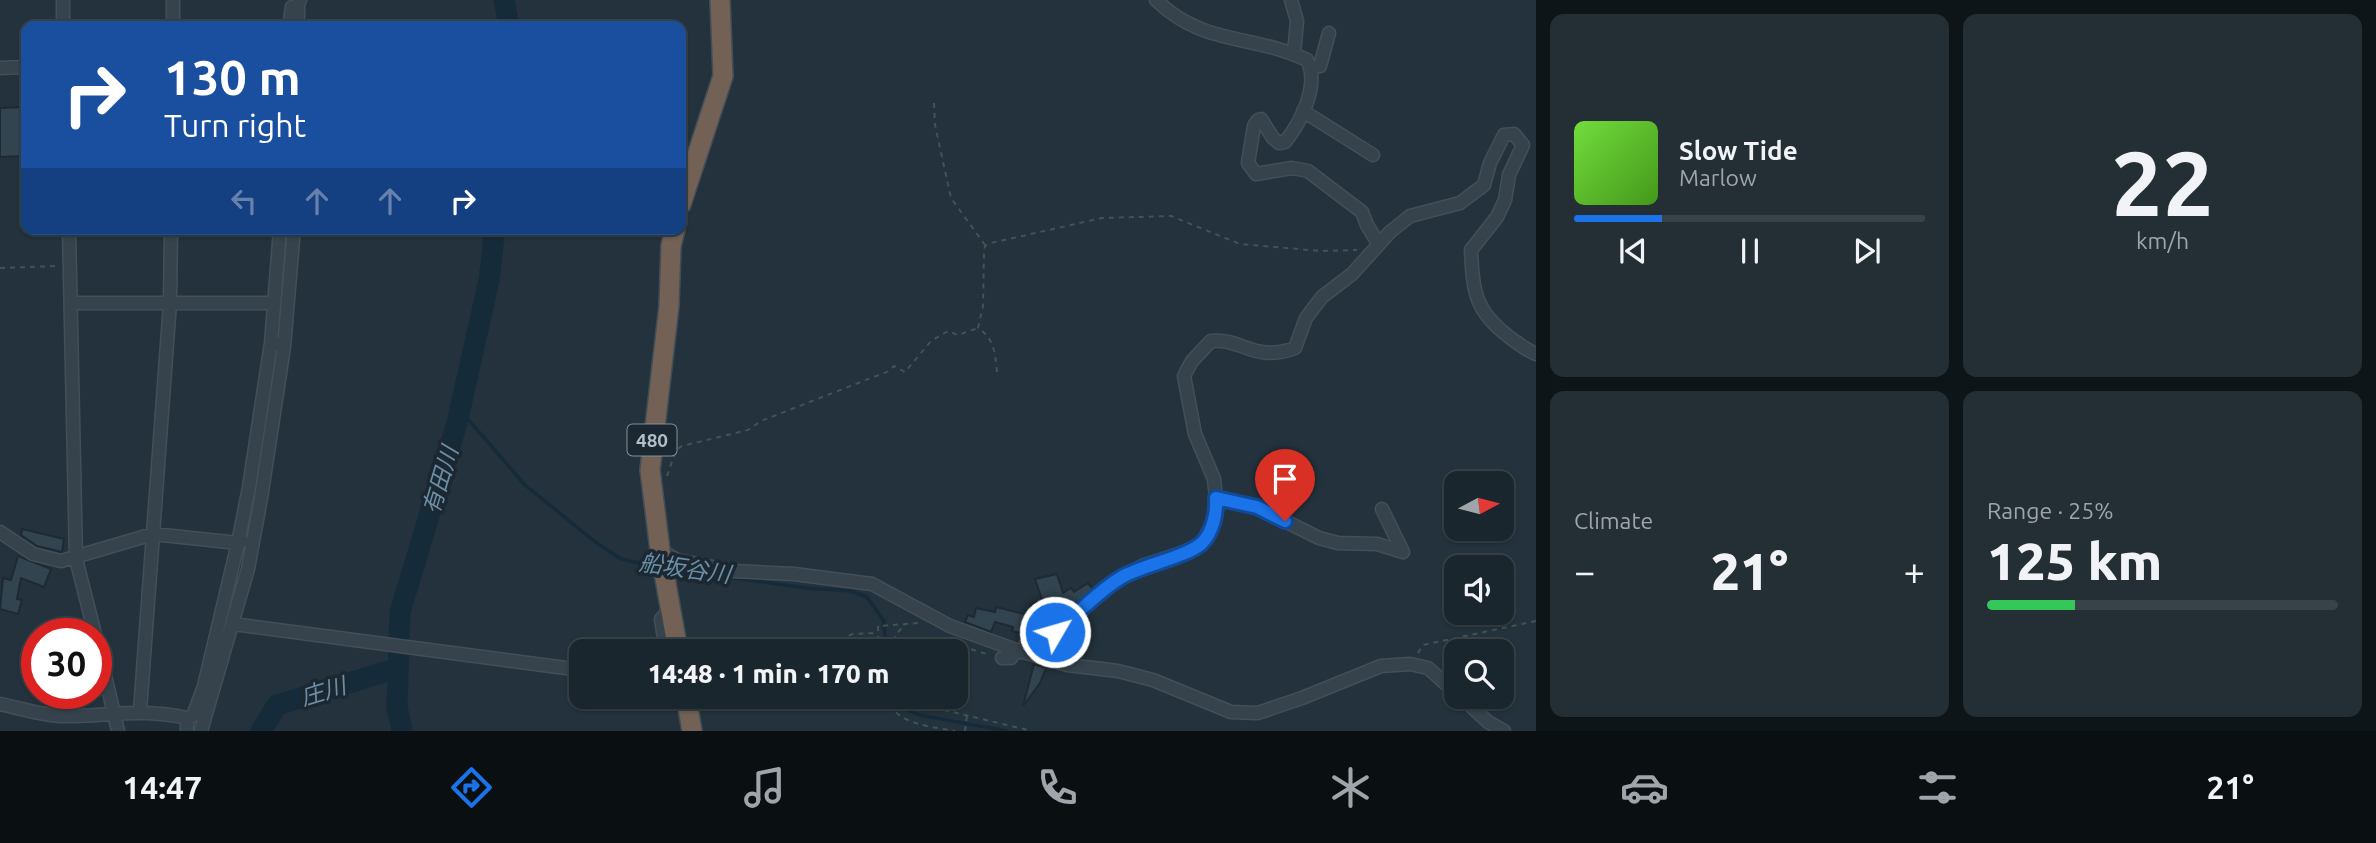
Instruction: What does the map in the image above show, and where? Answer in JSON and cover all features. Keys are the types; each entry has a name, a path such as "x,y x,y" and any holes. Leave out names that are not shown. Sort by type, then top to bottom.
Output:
{"highway":[{"path":"686,189 723,76 720,0"},
{"name":"480","path":"674,235 669,306 650,470 660,550 676,639"},
{"path":"688,709 692,731"}],"street":[{"path":"63,0 64,21"},
{"path":"173,0 173,21"},
{"path":"282,21 285,0"},
{"path":"1156,0 1173,16 1205,33 1294,54 1307,60 1311,68 1312,83 1297,128 1285,142 1279,143 1261,120 1258,120 1254,126 1248,163 1256,174 1292,168 1308,171 1362,212 1375,246"},
{"path":"1291,0 1297,20 1294,54"},
{"path":"290,21 292,7 299,2"},
{"path":"298,21 299,2"},
{"path":"1311,68 1320,66 1329,33"},
{"path":"0,68 21,68"},
{"path":"1303,111 1373,155"},
{"path":"1003,658 1011,658 1027,642 1055,632 1119,579 1142,566 1185,552 1202,543 1212,526 1217,509 1214,479 1195,434 1184,376 1192,361 1211,341 1216,340 1256,352 1278,354 1295,348 1306,318 1322,298 1352,274 1375,246 1410,216 1460,203 1484,186 1498,142 1504,135 1514,134 1523,145 1509,175 1505,200 1497,217 1471,250 1473,283 1478,305 1492,324 1536,354"},
{"path":"69,235 76,559 92,618"},
{"path":"139,711 170,303 171,235"},
{"path":"0,704 62,716 139,711 187,725 193,716 204,686 238,542 277,345 275,303 280,235"},
{"path":"201,731 238,624 261,498 277,345 293,235"},
{"path":"71,303 275,303"},
{"path":"0,532 33,554 61,561 76,559 153,534 241,543 253,503 261,498"},
{"path":"1216,498 1257,507 1319,538 1338,543 1377,544 1403,552 1382,509"},
{"path":"660,550 677,560 733,571 794,574 872,584 950,626 1019,651 1068,666 1130,674 1153,680 1231,712 1258,713 1381,666 1410,664 1428,668 1444,682"},
{"path":"664,639 661,619 671,609"},
{"path":"238,624 569,668"},
{"path":"112,701 118,731"},
{"path":"1469,709 1484,727 1504,731"}],"path":[{"path":"934,103 935,125 951,198 985,246 983,306 978,328"},
{"path":"985,246 1037,231 1102,218 1171,216 1240,244 1321,251 1375,246"},
{"path":"0,268 70,266"},
{"path":"978,328 990,339 994,348 997,372"},
{"path":"664,483 676,450 682,446 748,430 761,421 888,371 894,366 905,372 931,341 948,331 958,335 978,328"},
{"path":"1410,664 1423,645 1536,621"},
{"path":"878,639 878,626 901,624"},
{"path":"895,639 895,635 907,624"},
{"path":"843,639 852,634 878,633"},
{"path":"892,709 906,721 955,731"},
{"path":"942,709 1032,731"},
{"path":"965,731 967,714"}],"building":[{"path":"21,107 21,156 0,157 0,108"},
{"path":"22,529 64,539 62,552 37,546 21,535"},
{"path":"18,556 51,569 44,587 21,578 17,599 22,600 18,614 0,609 3,578 11,580"},
{"path":"1057,574 1063,593 1071,588 1074,592 1088,583 1093,589 1051,624 1037,629 1030,604 1043,602 1035,579"},
{"path":"996,607 1028,615 1024,634 1012,631 1013,627 995,622 991,632 965,622 968,615 974,617 976,608 995,612"},
{"path":"1078,624 1088,631 1073,654 1060,646 1058,653 1039,647 1060,639"},
{"path":"1034,664 1046,668 1040,683 1023,706"}],"waterway":[{"name":"有田川","path":"504,0 508,21"},
{"name":"有田川","path":"402,731 397,707 400,612 457,423 489,280 494,235"},
{"name":"船坂谷川","path":"460,410 525,485 594,541 621,559 657,567"},
{"name":"船坂谷川","path":"668,569 806,588 851,591 867,597 884,621 885,639"},
{"name":"庄川","path":"261,731 277,705 398,668"},
{"name":"船坂谷川","path":"905,709 919,715 1007,731"}],"route":[{"path":"1055,632 1119,579 1142,566 1185,552 1202,543 1212,526 1217,509 1216,498 1257,507 1285,521"}]}
